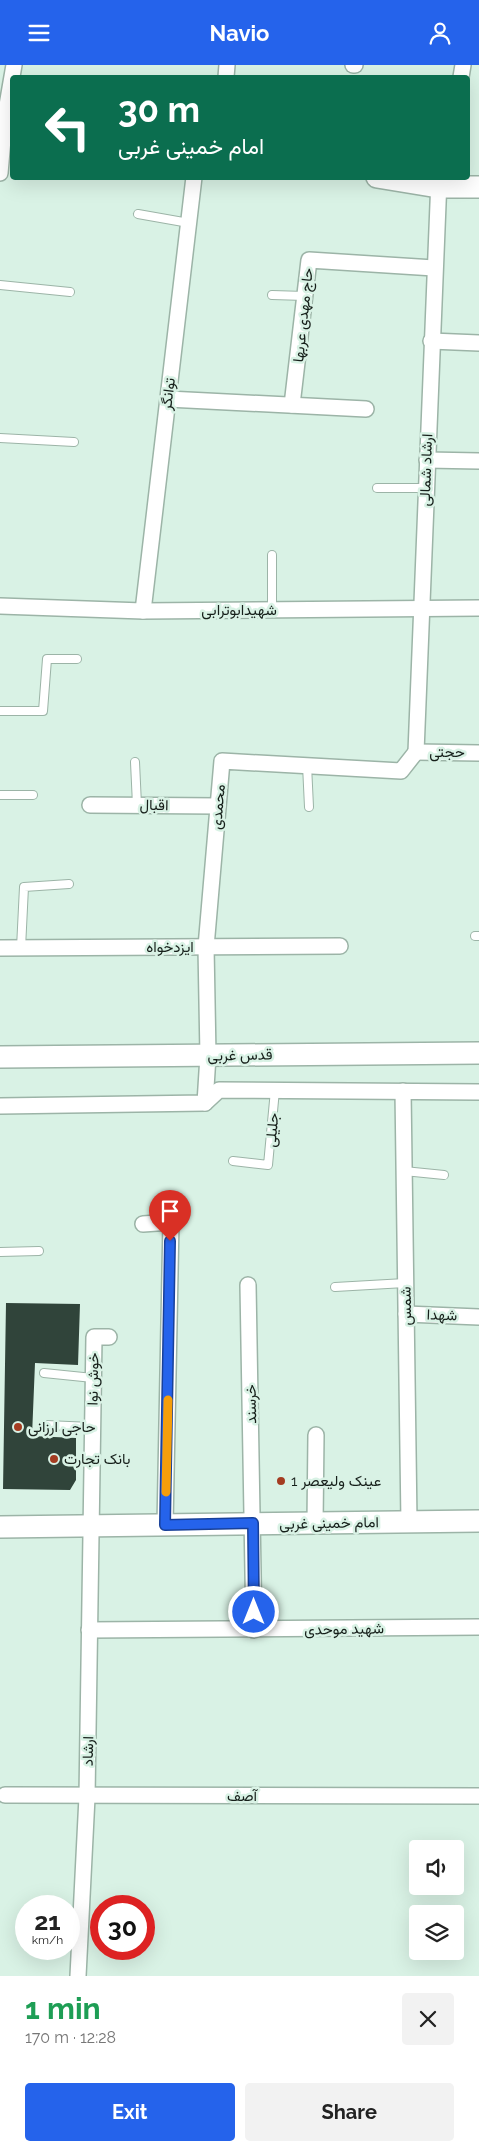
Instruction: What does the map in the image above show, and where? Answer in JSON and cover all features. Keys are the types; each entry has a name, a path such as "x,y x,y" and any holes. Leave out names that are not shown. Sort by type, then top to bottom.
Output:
{"street":[{"path":"0,173 10,92"},
{"name":"توانگر","path":"143,611 194,180"},
{"path":"414,180 479,187"},
{"name":"ارشاد شمالی","path":"416,752 431,341 439,182"},
{"name":"حاج مهدی عربها","path":"292,405 309,259 434,268"},
{"path":"431,341 479,343"},
{"path":"168,399 366,409"},
{"path":"427,460 479,461"},
{"name":"شهیدابوترابی","path":"0,605 143,611 479,608"},
{"name":"حجتی","path":"416,752 479,753"},
{"name":"محمدی","path":"205,1103 208,1055 206,947 222,761 401,771 416,752"},
{"name":"اقبال","path":"90,805 218,806"},
{"name":"ایزدخواه","path":"0,948 340,946"},
{"name":"قدس غربی","path":"0,1057 479,1053"},
{"path":"0,1105 205,1103 219,1090 479,1092"},
{"name":"شمس","path":"402,1091 409,1522"},
{"path":"143,1224 171,1222 165,1525"},
{"name":"خرسند","path":"248,1285 254,1629"},
{"name":"شهدا","path":"406,1314 479,1317"},
{"name":"خوش نوا","path":"91,1526 94,1337 109,1337"},
{"path":"315,1523 316,1435"},
{"name":"امام خمینی غربی","path":"0,1527 479,1521"},
{"name":"ارشاد","path":"78,1976 87,1797 91,1526"},
{"name":"شهید موحدی","path":"89,1630 479,1627"},
{"name":"آصف","path":"5,1795 87,1797 479,1796"}],"lane":[{"path":"138,214 189,223"},
{"path":"0,285 70,292"},
{"path":"272,295 305,296"},
{"path":"0,438 74,442"},
{"path":"377,488 426,488"},
{"path":"272,555 272,610"},
{"path":"0,711 43,711 47,659 77,659"},
{"path":"135,762 137,805"},
{"path":"307,765 309,807"},
{"path":"0,795 32,795"},
{"path":"21,947 24,887 69,884"},
{"name":"جلیلی","path":"234,1161 268,1165 275,1090"},
{"path":"404,1171 444,1175"},
{"path":"0,1251 39,1251"},
{"path":"335,1287 405,1283"},
{"path":"44,1373 93,1378"},
{"path":"46,1425 92,1427"}],"building":[{"name":"حاجی ارزانی","path":"6,1303 80,1304 78,1365 35,1363 32,1436 76,1438 76,1480 70,1490 3,1489"}],"slow traffic":[{"path":"166,1492 168,1400"}],"place":[{"name":"حاجی ارزانی","path":"18,1427"},
{"name":"بانک تجارت","path":"54,1459"},
{"name":"عینک ولیعصر 1","path":"281,1481"}],"route":[{"path":"170,1241 165,1525 253,1523 254,1612"}]}
